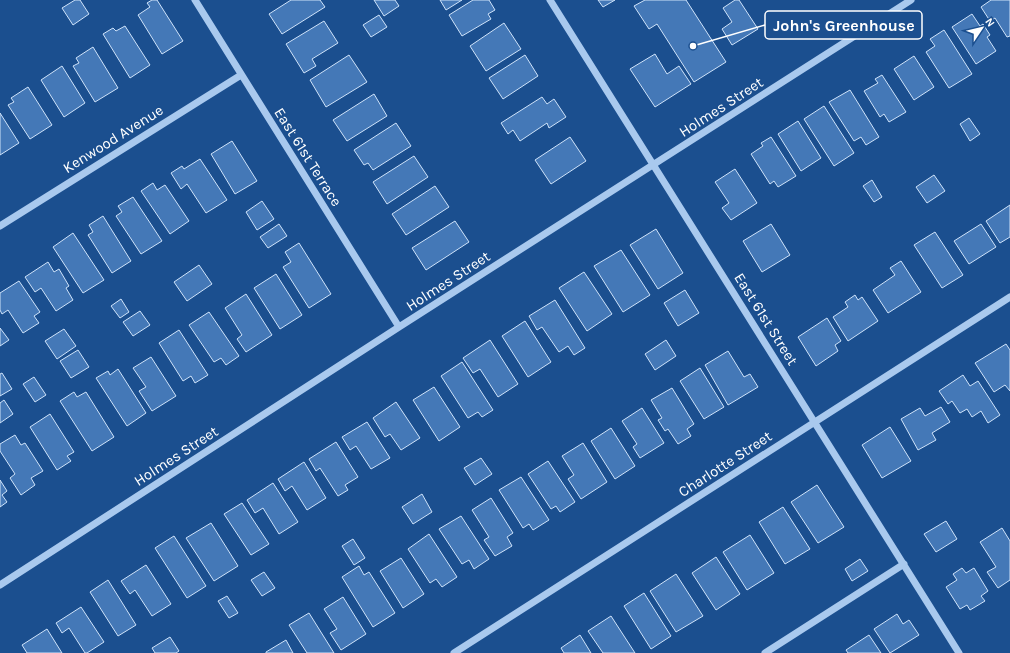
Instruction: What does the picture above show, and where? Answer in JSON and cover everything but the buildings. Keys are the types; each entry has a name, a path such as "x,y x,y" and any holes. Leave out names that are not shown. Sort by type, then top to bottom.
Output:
{"street":[{"name":"East 61st Terrace","path":"195,0 399,327"},
{"name":"East 61st Street","path":"550,0 959,653"},
{"name":"Holmes Street","path":"0,585 399,327 911,0"},
{"name":"Kenwood Avenue","path":"0,226 240,74"},
{"name":"Charlotte Street","path":"454,653 1010,297"},
{"path":"765,653 904,564"}],"place":[{"name":"John's Greenhouse","path":"693,46"}]}
